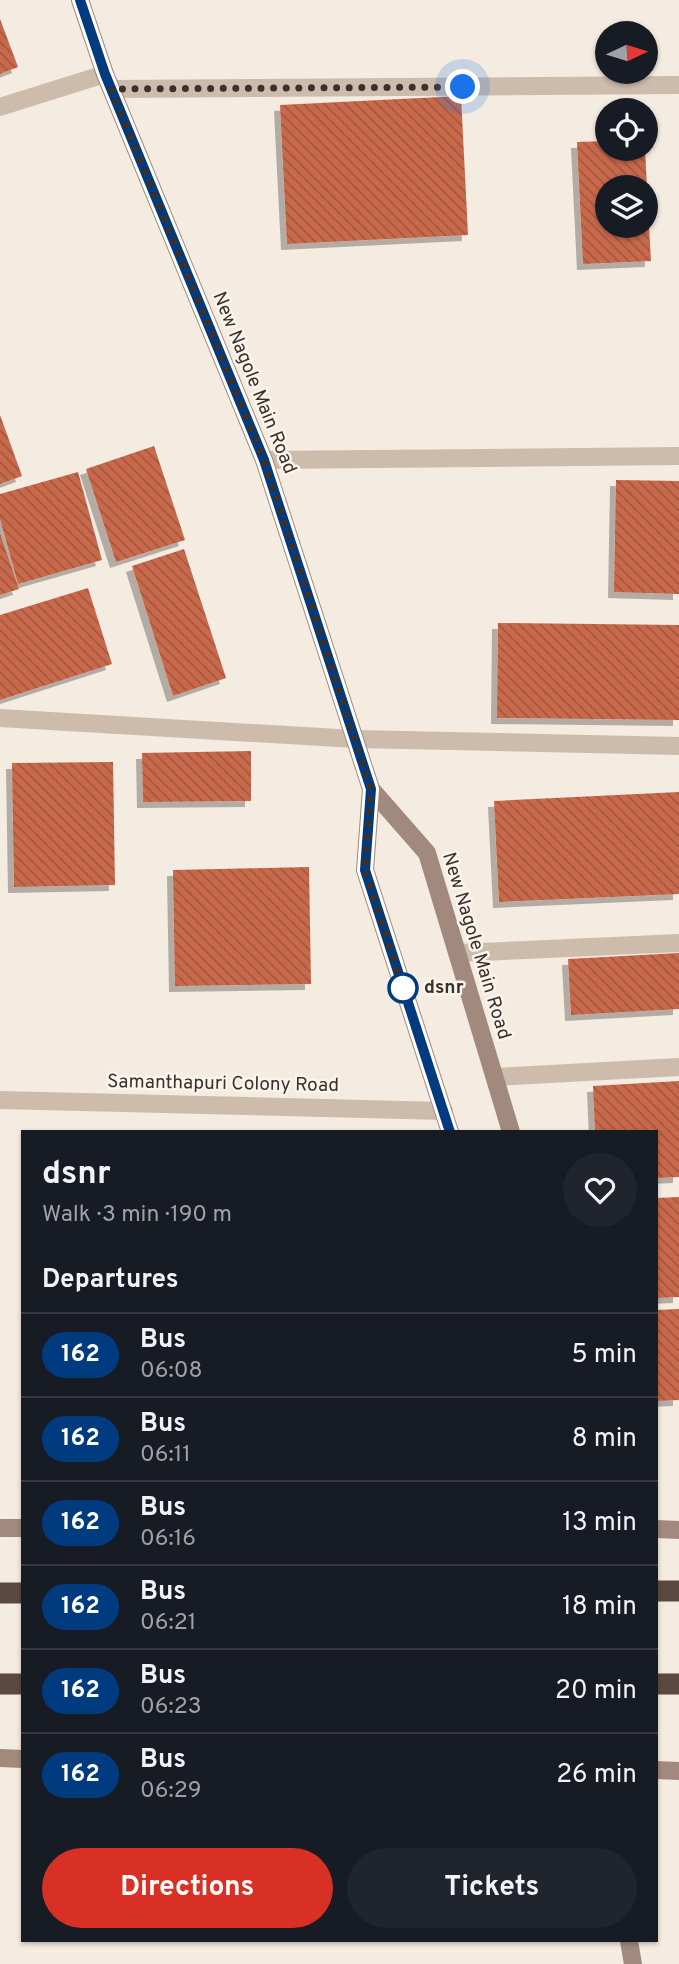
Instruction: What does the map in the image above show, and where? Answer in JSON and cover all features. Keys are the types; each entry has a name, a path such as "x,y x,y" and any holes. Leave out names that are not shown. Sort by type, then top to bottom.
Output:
{"highway":[{"path":"658,1591 679,1591"},
{"path":"0,1593 21,1593"},
{"path":"0,1684 21,1684"},
{"path":"658,1684 679,1685"}],"street":[{"name":"New Nagole Main Road","path":"80,0 108,82 264,460 371,789 365,870 449,1130"},
{"path":"0,107 108,82 679,85"},
{"path":"264,460 679,456"},
{"path":"0,718 355,739 679,746"},
{"name":"New Nagole Main Road","path":"371,789 427,853 510,1130"},
{"path":"458,953 679,943"},
{"path":"495,1077 679,1067"},
{"name":"Samanthapuri Colony Road","path":"0,1100 444,1111"},
{"path":"0,1528 21,1528"},
{"path":"658,1530 679,1530"},
{"path":"0,1758 21,1759"},
{"path":"658,1770 679,1771"},
{"path":"629,1942 633,1964"}],"building":[{"path":"0,19 18,67 0,74"},
{"path":"461,96 468,235 287,244 280,105"},
{"path":"595,141 595,161 646,161 646,175 595,175 595,238 650,238 651,261 583,264 577,142"},
{"path":"0,415 22,476 0,484"},
{"path":"154,446 185,540 116,562 86,469"},
{"path":"78,472 102,560 18,584 0,519 0,494"},
{"path":"616,480 679,481 679,594 614,592"},
{"path":"0,533 19,589 0,595"},
{"path":"184,549 226,678 173,696 132,566"},
{"path":"88,588 112,664 0,700 0,615"},
{"path":"498,623 679,625 679,720 497,718"},
{"path":"251,751 251,801 143,802 142,753"},
{"path":"113,762 115,885 14,887 12,763"},
{"path":"679,792 679,894 499,902 494,801"},
{"path":"309,867 311,984 175,986 173,870"},
{"path":"679,953 679,1009 571,1015 568,959"},
{"path":"679,1081 679,1177 658,1178 658,1130 595,1130 593,1086"},
{"path":"679,1197 679,1297 658,1298 658,1198"},
{"path":"679,1309 679,1400 658,1401 658,1310"}],"bus line":[{"name":"162","path":"80,0 105,74 264,460 371,789 365,870 449,1130"}],"place":[{"name":"dsnr","path":"403,988"}],"route":[{"path":"403,988 404,991 365,870 371,789 264,460 111,89 463,87"}]}
